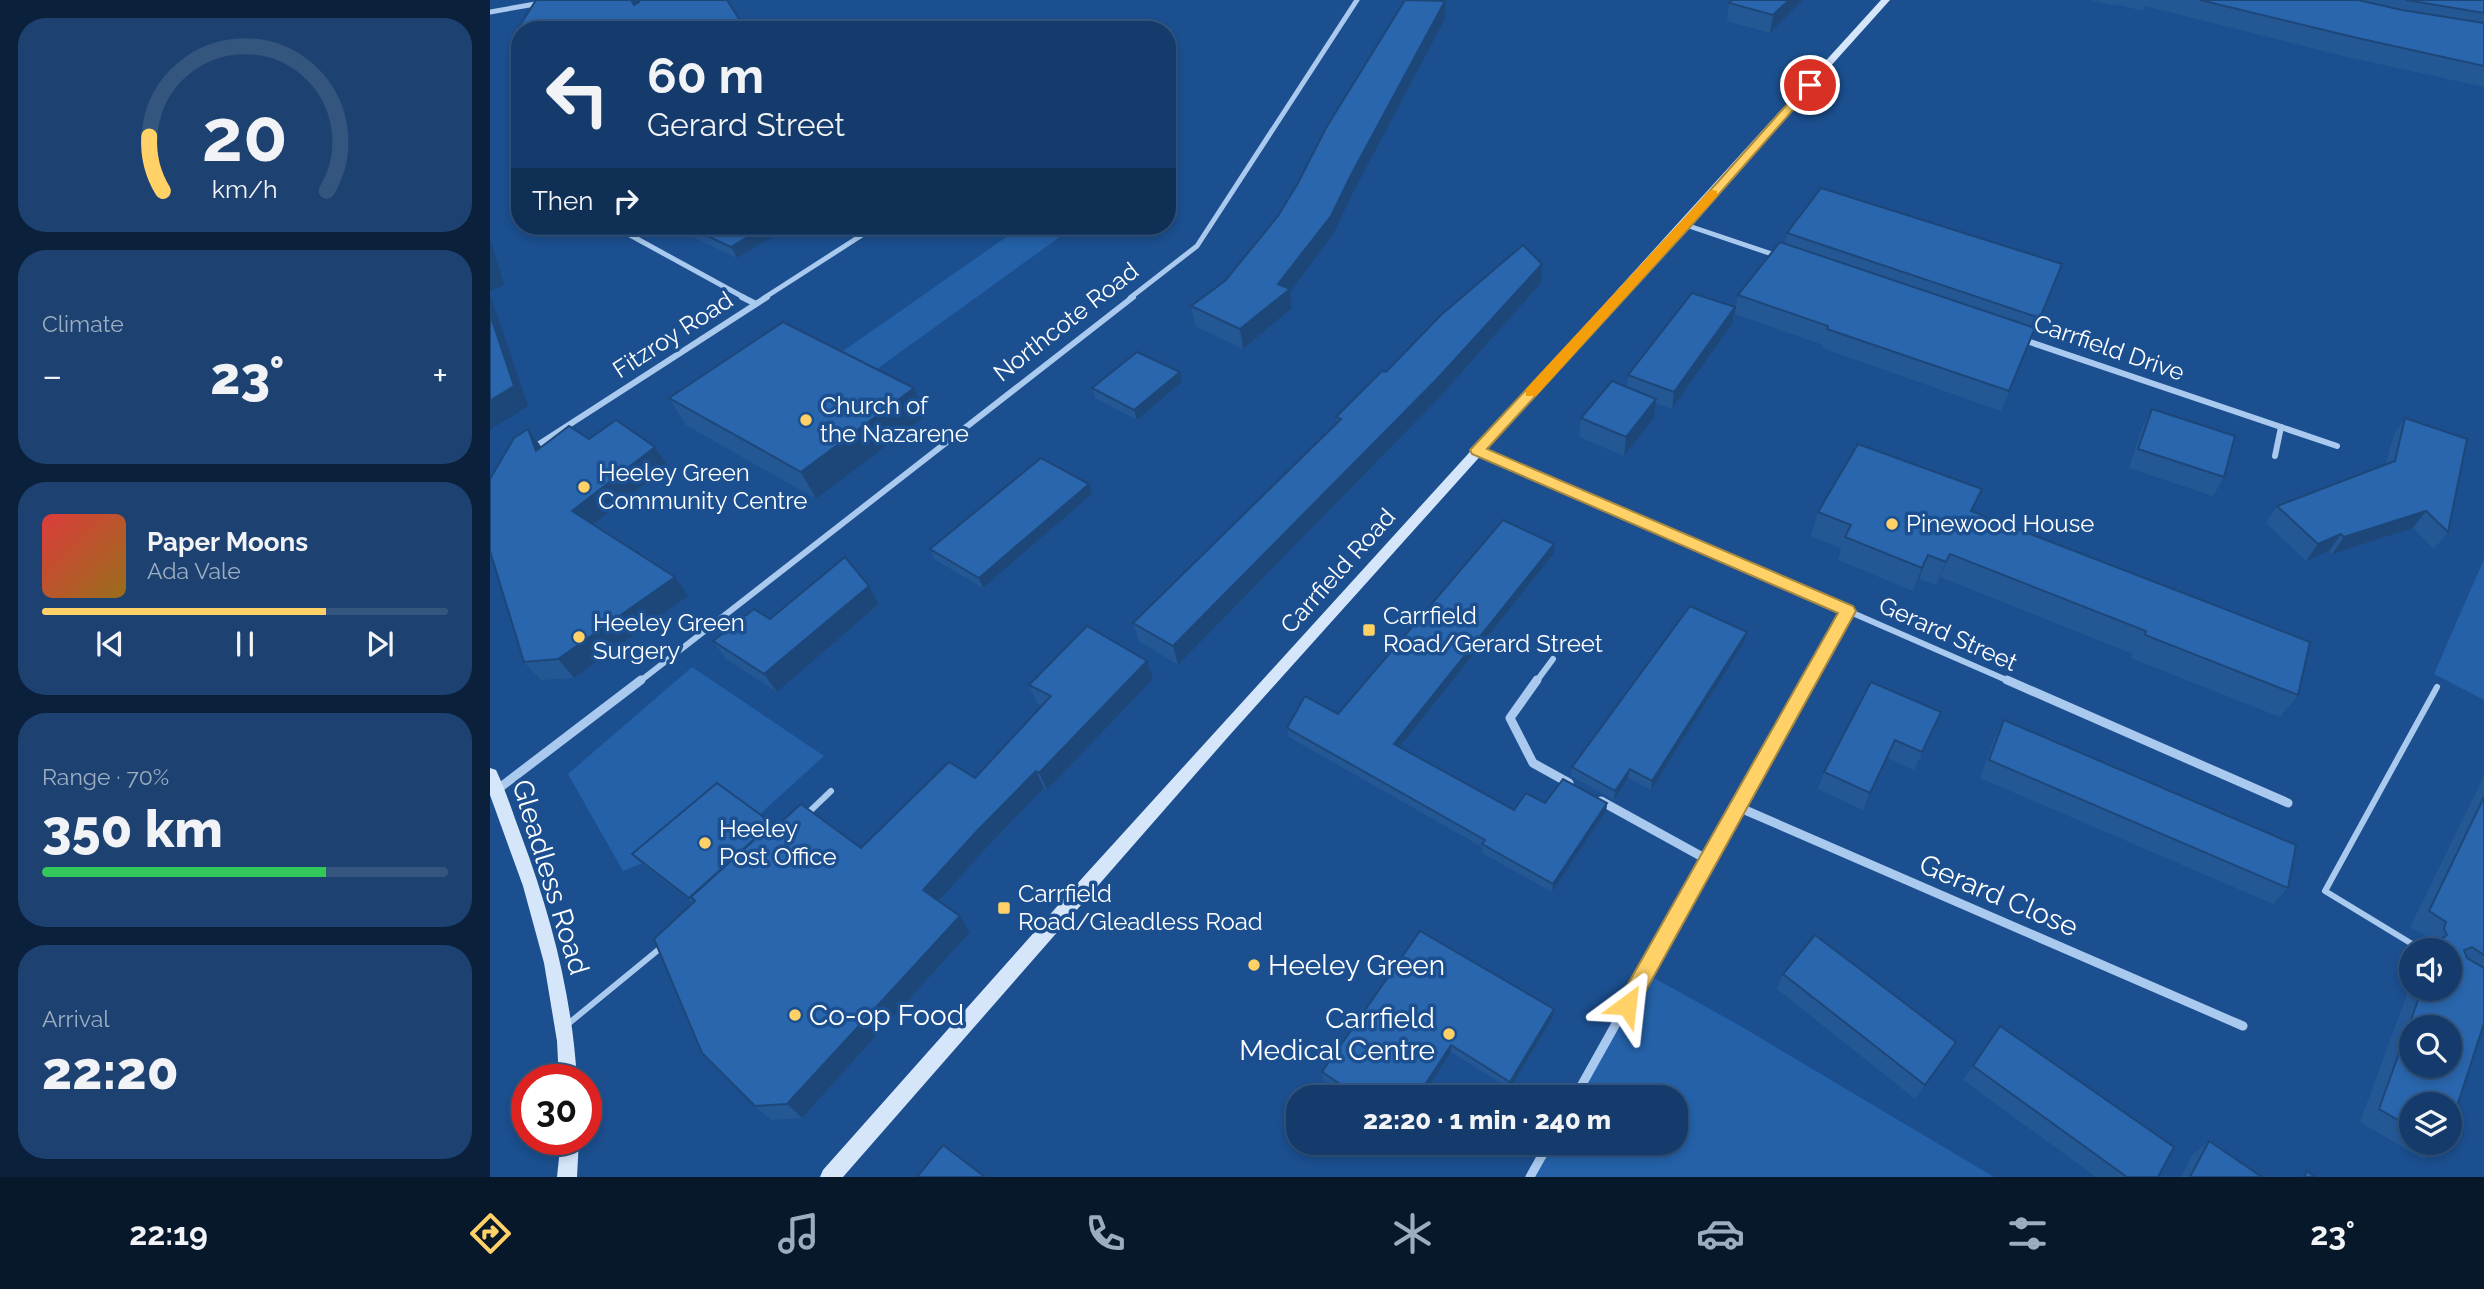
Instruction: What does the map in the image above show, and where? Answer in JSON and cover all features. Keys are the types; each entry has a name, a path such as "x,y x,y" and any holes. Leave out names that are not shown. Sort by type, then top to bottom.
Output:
{"street":[{"name":"Northcote Road","path":"492,787 712,627 1197,246 1357,0"},
{"name":"Carrfield Road","path":"830,1177 975,1011 1478,450 1686,225 1886,0"},
{"path":"490,12 549,2"},
{"path":"1686,225 1792,261"},
{"path":"630,235 756,304"},
{"name":"Fitzroy Road","path":"525,454 862,235"},
{"name":"Carrfield Drive","path":"2017,337 2337,446"},
{"path":"2275,456 2281,427"},
{"name":"Gerard Street","path":"1478,450 2288,803"},
{"path":"1582,1085 1847,611"},
{"path":"1553,659 1510,718 1533,763 1580,789"},
{"name":"Gleadless Road","path":"492,787 538,913 558,992 568,1064"},
{"path":"1591,796 1708,860"},
{"name":"Gerard Close","path":"1738,807 2243,1026"},
{"path":"567,1177 569,1155"},
{"path":"1530,1177 1542,1155"}],"lane":[{"path":"2402,938 2325,891 2437,687"},
{"path":"802,819 831,792"},
{"path":"563,1028 673,937"}],"shaded area":[{"path":"1009,235 1063,235 870,374 836,356"},
{"path":"2484,559 2484,700 2434,674"},
{"path":"692,667 824,756 758,816 623,871 568,774"},
{"path":"1645,973 1737,1024 1994,1177 1529,1177 1541,1155 1688,1155 1688,1085 1581,1085"}],"building":[{"path":"536,0 631,0 634,5 639,0 727,0 740,21 615,21 523,21"},
{"path":"1405,0 1445,1 1331,216 1278,284 1290,289 1240,329 1191,306 1225,281 1278,216 1326,128"},
{"path":"1732,0 1789,0 1773,15 1729,3"},
{"path":"2200,0 2358,0 2484,23 2484,66 2353,37"},
{"path":"2406,0 2484,0 2484,13"},
{"path":"1821,188 2062,264 2040,318 1787,233"},
{"path":"705,235 751,235 731,247"},
{"path":"1780,242 2035,328 2009,391 1827,329 1828,326 1738,295"},
{"path":"1523,245 1542,264 1437,379 1173,646 1133,623 1341,419 1336,417 1382,371 1386,372 1441,315"},
{"path":"1692,293 1735,307 1674,392 1628,375"},
{"path":"490,314 514,386 490,401"},
{"name":"Church of the Nazarene","path":"783,322 914,388 801,472 669,398"},
{"path":"1137,352 1180,372 1134,410 1092,388"},
{"path":"1612,381 1656,399 1626,437 1581,418"},
{"path":"2152,409 2235,436 2224,477 2138,449"},
{"path":"2405,418 2467,439 2448,532 2426,511 2344,537 2341,534 2318,544 2277,506 2395,461"},
{"path":"616,420 655,447 572,511 675,577 558,659 524,662 490,551 490,479 514,438 528,429 536,451 569,426 589,439"},
{"path":"1858,444 1982,489 1971,511 2310,642 2298,695 2145,635 2146,631 1950,554 1946,562 1928,555 1922,568 1845,537 1851,525 1818,512"},
{"path":"1041,458 1089,484 979,578 930,549"},
{"path":"1503,520 1554,544 1394,744 1514,810 1526,793 1545,803 1563,779 1607,803 1553,884 1482,844 1485,840 1287,728 1305,696 1338,714"},
{"path":"845,557 869,586 764,674 713,641 754,609 770,619"},
{"path":"1690,606 1747,632 1652,781 1630,769 1615,791 1572,767"},
{"path":"1087,626 1147,661 1039,773 1036,771 977,831 923,890 960,916 787,1104 755,1106 702,1053 654,939 695,901 691,897 775,821 779,824 801,804 861,848 949,762 975,778 1051,696 1029,685"},
{"path":"1871,682 1941,712 1922,752 1895,740 1870,793 1824,772"},
{"path":"2004,720 2296,845 2288,888 1989,760"},
{"name":"Heeley Post Office","path":"717,783 772,823 689,898 632,854"},
{"path":"2484,797 2484,955 2472,947 2464,950 2467,958 2484,968 2484,1023 2462,1092 2399,1092 2399,1121 2379,1109 2399,1053 2399,1078 2462,1078 2462,1015 2413,1015 2418,1001 2462,1001 2462,938 2443,938 2447,935 2444,929 2446,922 2429,911"},
{"name":"Carrfield Medical Centre","path":"1420,931 1554,1009 1510,1082 1451,1045 1425,1085 1342,1085 1322,1072"},
{"path":"1815,935 1956,1042 1925,1085 1783,974"},
{"path":"2000,1026 2174,1147 2158,1177 2127,1177 1973,1066"},
{"path":"2209,1141 2262,1177 2190,1177"},
{"path":"943,1145 985,1177 917,1177"},
{"path":"2307,1171 2315,1177 2304,1177"}],"slow traffic":[{"path":"1531,393 1713,194"}],"place":[{"name":"Church of the Nazarene","path":"806,420"},
{"name":"Heeley Green Community Centre","path":"584,487"},
{"name":"Pinewood House","path":"1892,524"},
{"name":"Carrfield Road/Gerard Street","path":"1369,630"},
{"name":"Heeley Green Surgery","path":"579,637"},
{"name":"Heeley Post Office","path":"705,843"},
{"name":"Carrfield Road/Gleadless Road","path":"1004,908"},
{"name":"Heeley Green","path":"1254,965"},
{"name":"Co-op Food","path":"795,1015"},
{"name":"Carrfield Medical Centre","path":"1449,1034"}],"route":[{"path":"1627,1005 1847,611 1478,450 1686,225 1810,85"}]}
